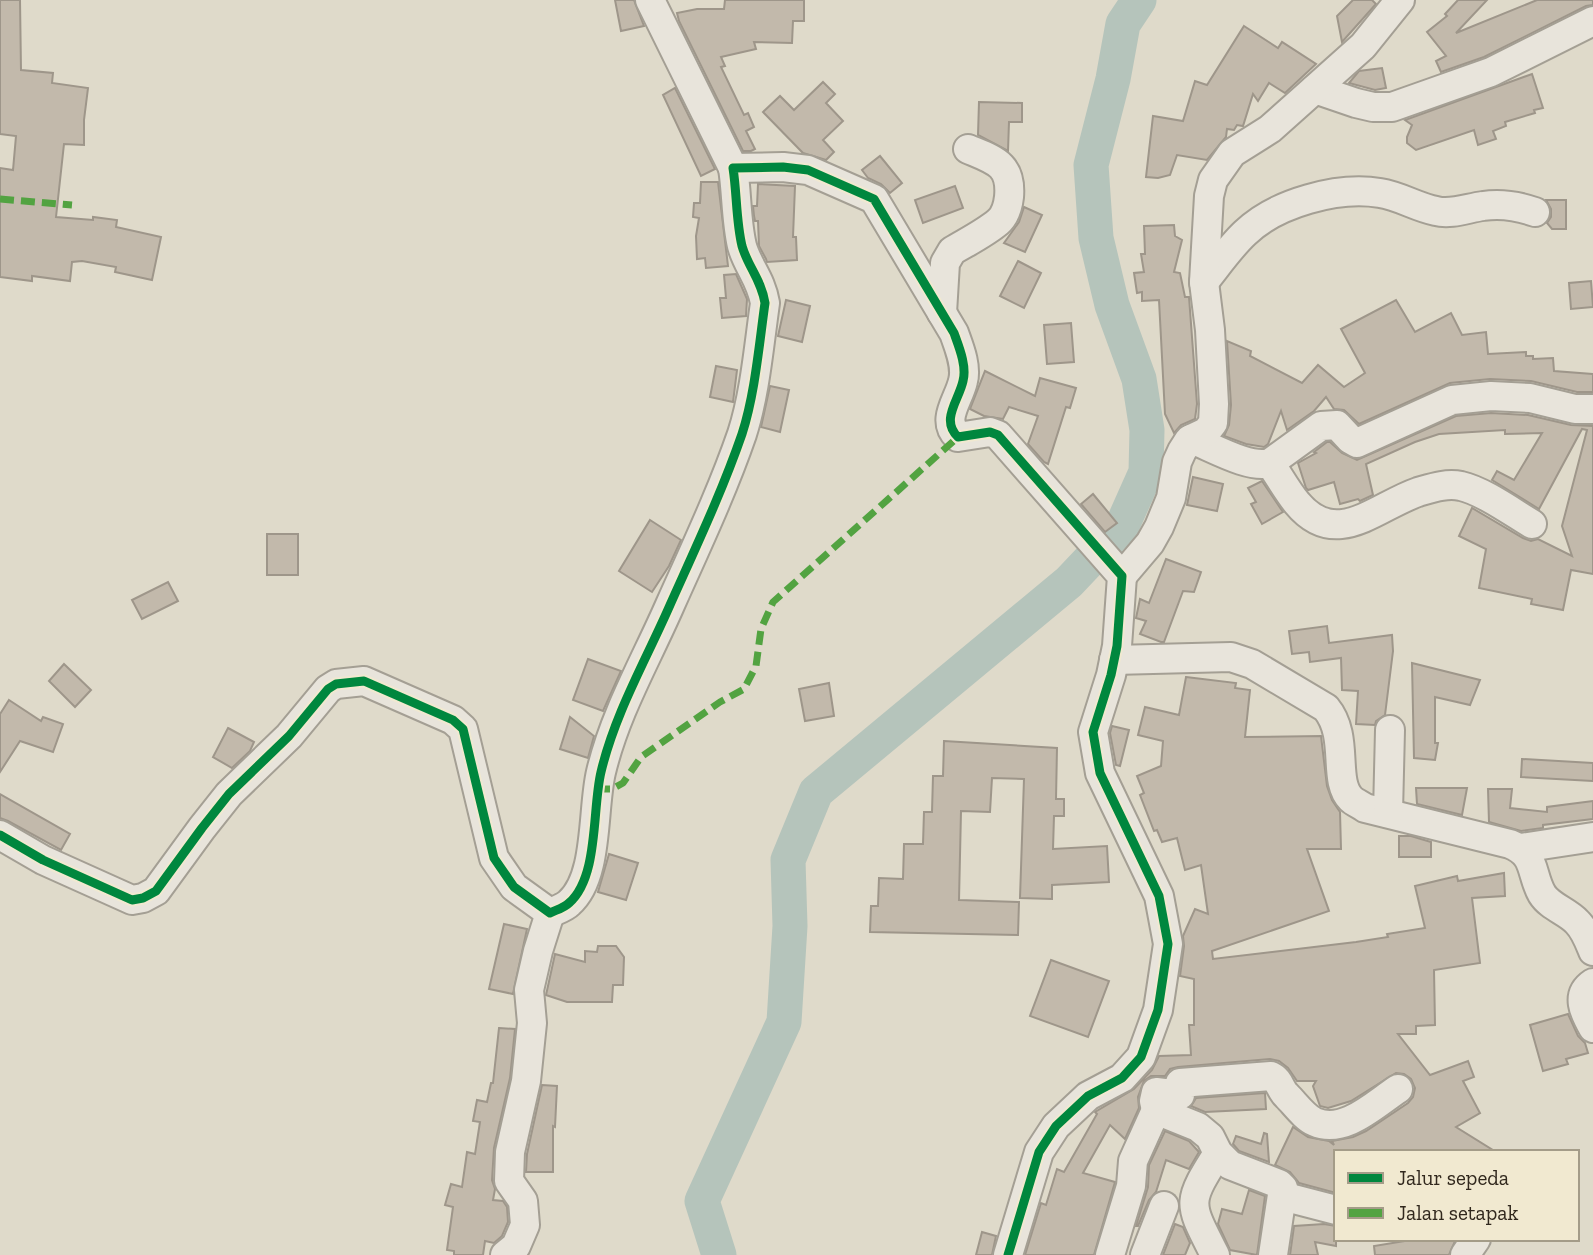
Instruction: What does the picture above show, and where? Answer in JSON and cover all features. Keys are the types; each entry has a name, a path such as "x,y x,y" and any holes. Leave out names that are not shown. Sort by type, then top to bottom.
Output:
{"street":[{"path":"505,1255 516,1246 525,1225 523,1201 509,1181 510,1152 526,1081 532,1024 529,990 538,951 550,913 569,903 586,877 596,789 606,748 627,695 653,645 706,524 742,433 765,303 762,287 744,251 739,233 733,168 650,0"},
{"path":"1118,572 1150,543 1171,498 1177,462 1191,439 1206,432 1213,423 1210,331 1204,282 1209,195 1213,180 1232,153 1270,129 1363,46 1395,2"},
{"path":"1315,89 1373,107 1392,107 1491,72 1593,21"},
{"path":"942,313 945,263 948,257 952,251 999,221 1006,212 1009,199 1010,181 1006,172 992,159 968,149"},
{"path":"733,168 783,167 807,170 874,199 942,313 961,351 964,379 950,414 954,433 958,437 990,432 998,435 1118,572 1121,616 1114,660 1093,732 1100,773 1159,896 1168,944 1158,1010 1141,1057 1122,1078 1088,1096 1056,1125 1039,1152 1008,1255"},
{"path":"1204,282 1246,232 1266,217 1283,208 1332,193 1358,190 1382,193 1404,198 1436,212 1504,204 1535,212"},
{"path":"1191,439 1249,463 1264,465 1321,426 1337,425 1357,443 1452,400 1491,396 1530,398 1575,409 1593,409"},
{"path":"1270,463 1297,503 1315,519 1328,525 1340,526 1353,522 1406,496 1437,486 1459,485 1532,524"},
{"path":"1114,660 1231,657 1252,664 1326,708 1335,718 1340,737 1342,781 1350,799 1365,808 1521,848 1526,852 1547,901 1578,923 1593,951"},
{"path":"0,835 43,860 132,900 143,898 156,891 229,794 289,736 328,689 345,681 364,681 453,720 463,729 494,858 514,887 550,913"},
{"path":"1388,813 1390,730"},
{"path":"1521,848 1593,837"},
{"path":"1593,984 1585,989 1582,997 1582,1005 1593,1027"},
{"path":"1110,1255 1131,1186 1133,1161 1156,1110 1156,1092 1181,1094 1180,1083 1271,1076 1277,1079 1283,1092 1313,1122 1338,1125 1351,1120 1398,1089"},
{"path":"1156,1110 1198,1127 1210,1137 1218,1153 1230,1165 1283,1188 1273,1255"},
{"path":"1215,1255 1195,1216 1194,1203 1195,1188 1218,1153"},
{"path":"1282,1196 1334,1209"},
{"path":"1145,1255 1164,1206"}],"building":[{"path":"0,0 20,0 21,70 53,73 52,83 88,88 84,145 64,144 56,217 117,220 116,227 161,237 152,280 115,272 116,267 82,261 72,262 70,281 32,276 32,281 0,277 0,168 13,170 16,136 0,134"},
{"path":"615,0 634,0 644,26 621,31"},
{"path":"725,0 804,0 804,21 793,21 792,43 754,42 756,49 721,57 725,66 721,67 744,115 748,113 754,127 746,131 755,149 751,151 743,151 677,13 697,9 724,9"},
{"path":"1353,0 1372,0 1376,4 1342,42 1337,16"},
{"path":"1458,0 1487,0 1456,33 1537,0 1593,0 1593,5 1586,6 1484,57 1441,72 1436,61 1446,56 1427,32 1447,16 1445,14"},
{"path":"1244,26 1278,48 1282,42 1316,64 1285,93 1269,83 1258,101 1253,94 1243,126 1237,125 1234,130 1227,129 1226,137 1207,160 1177,155 1170,175 1146,177 1153,116 1183,121 1195,81 1207,85"},
{"path":"1382,68 1386,88 1375,90 1349,83 1359,71"},
{"path":"1532,74 1543,108 1505,122 1506,126 1493,131 1496,139 1478,145 1474,130 1416,150 1407,143 1412,125 1405,120"},
{"path":"823,82 835,94 826,103 843,121 823,140 834,152 826,160 803,153 763,112 780,96 794,110"},
{"path":"675,88 715,169 701,176 663,95"},
{"path":"979,102 1022,103 1022,122 1009,122 1008,151 978,135"},
{"path":"880,156 902,183 890,193 881,184 868,178 862,170"},
{"path":"701,182 718,182 728,266 706,268 705,258 697,259 696,236 699,218 693,217 694,203 700,203"},
{"path":"758,184 795,186 793,237 796,237 797,260 767,262 759,246 758,221 755,221 754,216 753,206 757,206"},
{"path":"955,186 963,208 923,223 915,200"},
{"path":"1546,200 1566,200 1566,229 1552,229 1547,223 1551,217 1551,209"},
{"path":"1024,207 1042,215 1025,252 1004,243 1019,222"},
{"path":"1174,225 1175,236 1182,240 1174,272 1180,273 1185,297 1189,297 1197,404 1195,419 1181,425 1174,433 1165,414 1159,300 1142,301 1142,292 1137,293 1134,273 1144,272 1141,254 1145,254 1144,226"},
{"path":"1018,261 1041,273 1024,308 1000,296"},
{"path":"736,274 747,299 746,316 722,318 720,298 726,298 724,275"},
{"path":"1591,281 1593,307 1571,309 1569,283"},
{"path":"786,300 810,306 802,342 778,336"},
{"path":"1396,300 1415,332 1451,313 1462,335 1486,332 1488,354 1526,352 1526,356 1533,356 1533,359 1553,358 1554,371 1593,374 1593,392 1577,392 1531,381 1490,379 1450,383 1359,424 1344,410 1334,409 1326,397 1314,411 1287,430 1281,411 1268,444 1264,447 1224,436 1229,425 1231,405 1227,341 1251,351 1250,356 1302,383 1318,365 1344,387 1365,373 1341,329"},
{"path":"1071,323 1074,362 1047,364 1044,325"},
{"path":"716,366 737,370 733,402 710,397"},
{"path":"985,371 1035,396 1040,378 1076,388 1070,408 1066,407 1048,464 1028,444 1038,416 1009,407 1003,419 984,416 970,409"},
{"path":"770,386 789,390 780,432 761,427"},
{"path":"1491,413 1528,415 1571,425 1593,426 1593,574 1571,570 1563,610 1531,604 1532,599 1479,588 1486,549 1459,536 1472,508 1523,538 1531,541 1538,539 1572,556 1562,526 1587,430 1582,429 1539,509 1492,480 1497,471 1514,480 1542,433 1505,434 1505,430 1439,434 1415,442 1366,464 1373,495 1360,501 1358,499 1340,504 1334,482 1308,490 1306,488 1298,463 1316,453 1314,452 1327,442 1357,460 1456,416"},
{"path":"1193,477 1223,484 1217,511 1187,505"},
{"path":"1262,481 1283,512 1262,524 1251,504 1256,502 1248,488"},
{"path":"1093,494 1117,523 1105,532 1081,504"},
{"path":"650,520 681,540 669,566 652,592 619,571"},
{"path":"267,534 298,534 298,575 267,575"},
{"path":"1166,559 1201,572 1194,592 1183,591 1164,642 1161,642 1140,634 1146,621 1136,618 1140,599 1149,603"},
{"path":"168,582 178,601 142,619 132,600"},
{"path":"1327,626 1329,643 1392,635 1393,651 1385,715 1376,721 1375,725 1356,724 1358,691 1342,690 1341,658 1310,662 1309,652 1292,654 1289,631"},
{"path":"588,659 621,671 603,711 573,700"},
{"path":"1412,663 1480,680 1470,705 1435,697 1435,743 1438,743 1435,760 1414,758"},
{"path":"64,664 91,690 75,707 49,681"},
{"path":"1186,677 1236,683 1235,688 1250,690 1245,737 1321,736 1327,786 1340,812 1341,849 1307,849 1329,911 1212,951 1213,959 1356,942 1425,928 1415,886 1457,876 1458,881 1504,873 1505,896 1472,898 1480,963 1434,970 1435,1025 1416,1026 1416,1034 1398,1034 1430,1075 1468,1061 1474,1077 1463,1081 1480,1113 1456,1127 1493,1150 1334,1150 1334,1192 1299,1183 1290,1172 1275,1165 1293,1127 1308,1137 1329,1141 1334,1145 1332,1141 1366,1131 1408,1103 1415,1088 1411,1079 1396,1073 1351,1101 1328,1108 1320,1106 1313,1086 1316,1081 1297,1081 1279,1061 1270,1059 1178,1067 1170,1069 1165,1076 1151,1076 1144,1081 1138,1097 1139,1108 1125,1139 1110,1125 1083,1173 1115,1182 1094,1255 1025,1255 1041,1203 1046,1205 1057,1169 1064,1172 1097,1114 1095,1112 1134,1089 1152,1070 1159,1056 1191,1055 1189,1025 1194,1025 1194,979 1180,976 1183,936 1195,909 1208,914 1201,865 1185,870 1177,838 1162,842 1157,830 1154,831 1140,795 1144,793 1137,776 1161,766 1163,741 1138,735 1145,707 1179,715"},
{"path":"829,683 834,716 805,721 799,689"},
{"path":"9,700 41,721 43,717 63,724 53,752 20,741 0,772 0,714"},
{"path":"570,717 594,736 588,758 560,749"},
{"path":"1112,726 1129,730 1120,766 1116,765 1110,733"},
{"path":"228,728 254,742 250,751 232,768 213,757"},
{"path":"944,741 1057,748 1056,799 1064,799 1064,816 1054,816 1053,849 1107,846 1109,882 1052,885 1052,899 1020,898 1024,779 992,778 990,812 961,811 959,900 1019,902 1018,935 870,932 871,906 878,906 879,878 903,879 904,844 923,844 924,812 932,812 933,776 943,776"},
{"path":"1522,759 1593,763 1593,781 1521,777"},
{"path":"1416,788 1467,788 1462,815 1417,804"},
{"path":"1488,789 1512,789 1510,808 1547,812 1547,807 1593,801 1593,819 1543,825 1543,828 1521,831 1489,822"},
{"path":"0,794 70,834 61,850 0,818"},
{"path":"1399,836 1411,836 1431,842 1431,857 1399,857"},
{"path":"609,854 638,863 626,900 598,892"},
{"path":"504,924 527,929 513,994 489,989"},
{"path":"598,946 616,946 624,957 623,985 613,985 612,1002 567,1002 546,995 555,954 585,962 585,951 597,952"},
{"path":"1051,960 1109,981 1088,1037 1030,1016"},
{"path":"1568,1014 1588,1053 1566,1059 1568,1064 1543,1071 1530,1025"},
{"path":"499,1028 515,1029 510,1078 494,1148 492,1180 495,1189 493,1200 503,1201 507,1207 508,1222 502,1236 494,1243 485,1241 483,1255 454,1255 454,1251 447,1250 453,1207 445,1205 451,1184 462,1187 467,1152 475,1154 480,1122 473,1121 477,1100 487,1102 493,1083"},
{"path":"542,1085 557,1086 555,1127 553,1126 553,1172 526,1172 527,1154"},
{"path":"1265,1093 1266,1109 1205,1112 1191,1106 1196,1098"},
{"path":"1165,1131 1189,1141 1199,1152 1189,1169 1166,1160 1156,1192 1136,1226 1148,1187 1149,1165"},
{"path":"1264,1133 1267,1134 1269,1162 1239,1151 1233,1144 1236,1136 1261,1144"},
{"path":"1249,1190 1265,1196 1257,1255 1230,1250 1218,1224 1222,1209 1242,1214"},
{"path":"1175,1224 1183,1227 1190,1243 1185,1255 1163,1255"},
{"path":"1294,1226 1334,1226 1336,1246 1315,1242 1318,1255 1290,1255"},
{"path":"982,1232 996,1236 992,1255 976,1255"},
{"path":"1405,1241 1455,1241 1449,1255 1375,1255 1374,1246"}],"waterway":[{"path":"719,1255 702,1201 784,1022 790,926 788,860 816,792 1069,582 1122,526 1146,472 1147,430 1139,379 1112,305 1096,238 1091,165 1113,79 1123,24 1139,0"}],"marked path":[{"path":"0,199 72,205"},
{"path":"596,789 612,789 623,783 641,757 720,702 744,689 756,666 761,629 773,602 958,437"}],"cycle path":[{"path":"0,835 43,860 132,900 143,898 156,891 229,794 289,736 328,689 336,684 364,681 453,720 463,729 494,858 514,887 550,913 567,905 579,891 590,860 598,787 614,729 717,499 742,434 750,403 765,303 761,287 742,246 733,168 783,167 808,170 874,199 954,333 964,369 951,417 953,430 958,437 990,432 998,435 1122,576 1117,646 1093,732 1100,773 1159,896 1168,944 1158,1010 1141,1057 1122,1078 1088,1096 1056,1126 1039,1152 1008,1255"}]}
